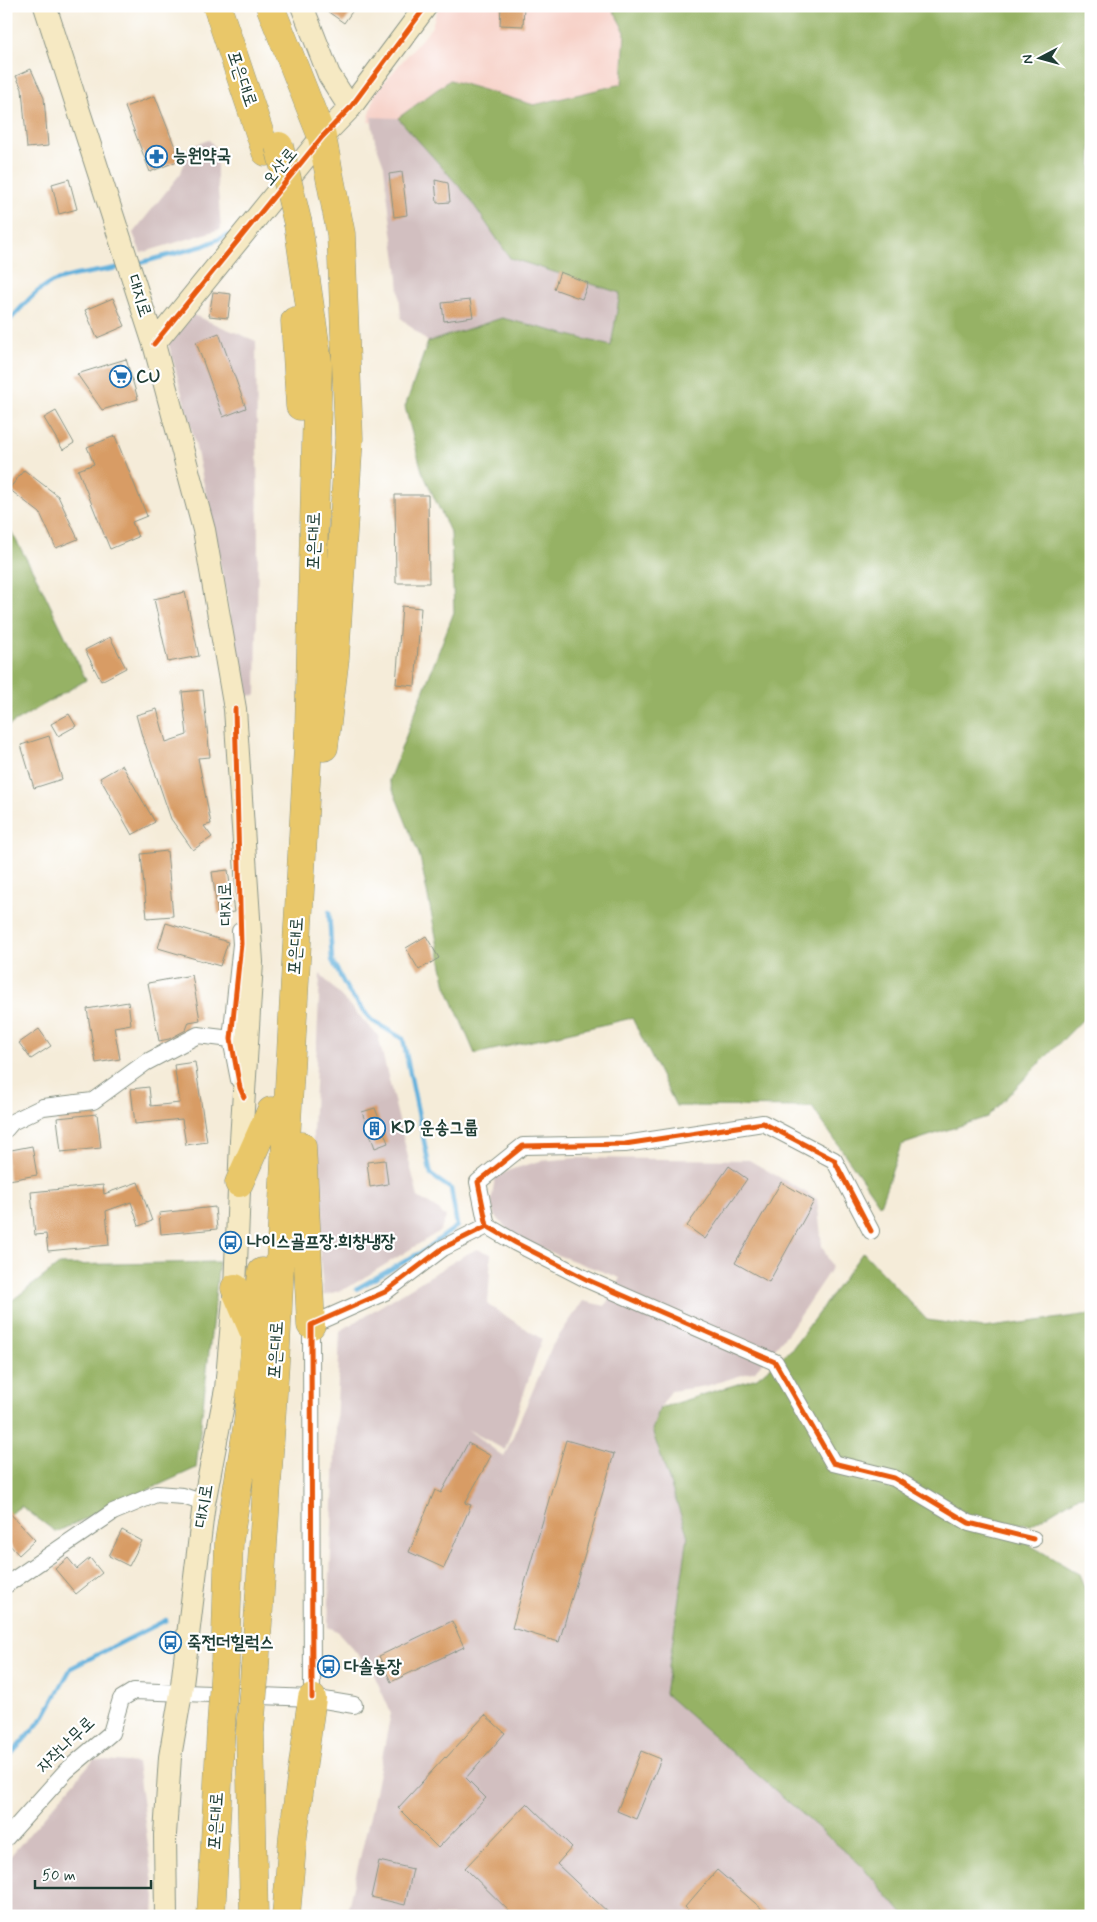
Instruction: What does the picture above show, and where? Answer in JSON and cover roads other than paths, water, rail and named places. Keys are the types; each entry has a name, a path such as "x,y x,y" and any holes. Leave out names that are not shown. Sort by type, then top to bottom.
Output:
{"highway":[{"name":"포은대로","path":"217,6 240,70 272,149"},
{"name":"포은대로","path":"231,6 272,149"},
{"path":"270,6 322,137 341,234 349,438 335,658 318,789 304,964 302,1159 311,1325"},
{"path":"272,149 292,226"},
{"name":"포은대로","path":"254,1916 250,1731 276,1347 296,935 309,728 318,363 292,226"},
{"name":"포은대로","path":"211,1916 225,1664 229,1541 248,1422 256,1338 272,1144 271,1111 288,835 303,481 292,226"},
{"path":"302,833 318,789"},
{"path":"296,935 304,964"},
{"path":"239,1183 271,1111"},
{"path":"235,1288 256,1338"},
{"path":"286,1916 293,1836 312,1698"}],"main road":[{"name":"대지로","path":"45,6 154,344 204,530 235,708 252,962 243,1096 235,1288 226,1389 204,1503 181,1693 170,1757 165,1835 166,1916"},
{"path":"302,6 329,75 350,108"},
{"name":"오산로","path":"154,344 322,137 350,108 426,6"}],"street":[{"name":"대지로","path":"235,708 241,944 231,1039 243,1096"},
{"path":"6,1129 12,1122 43,1107 93,1101 145,1063 198,1036 231,1039"},
{"path":"871,1231 834,1160 763,1123 625,1144 523,1146 478,1182 487,1226 588,1280 775,1362 834,1463 894,1478 969,1523 1033,1539"},
{"path":"312,1698 311,1325 385,1292 443,1248 487,1226"},
{"path":"6,1584 113,1512 156,1494 183,1496 204,1503"},
{"name":"자작나무로","path":"6,1838 66,1771 111,1733 121,1699 134,1691 312,1698 354,1706"}],"waterway":[{"path":"136,264 203,246 228,235"},
{"path":"6,324 31,297 49,284 74,276 121,267"},
{"path":"329,912 332,960 348,991 371,1020 403,1039 431,1175 451,1189 457,1226 425,1250 356,1289"},
{"path":"6,1760 44,1717 71,1668 166,1620"}],"place":[{"name":"능원약국","path":"157,156"},
{"name":"CU","path":"120,377"},
{"name":"KD 운송그룹","path":"375,1128"},
{"name":"나이스골프장.희창냉장","path":"231,1242"},
{"name":"죽전더힐럭스","path":"171,1643"},
{"name":"다솔농장","path":"328,1667"}]}
